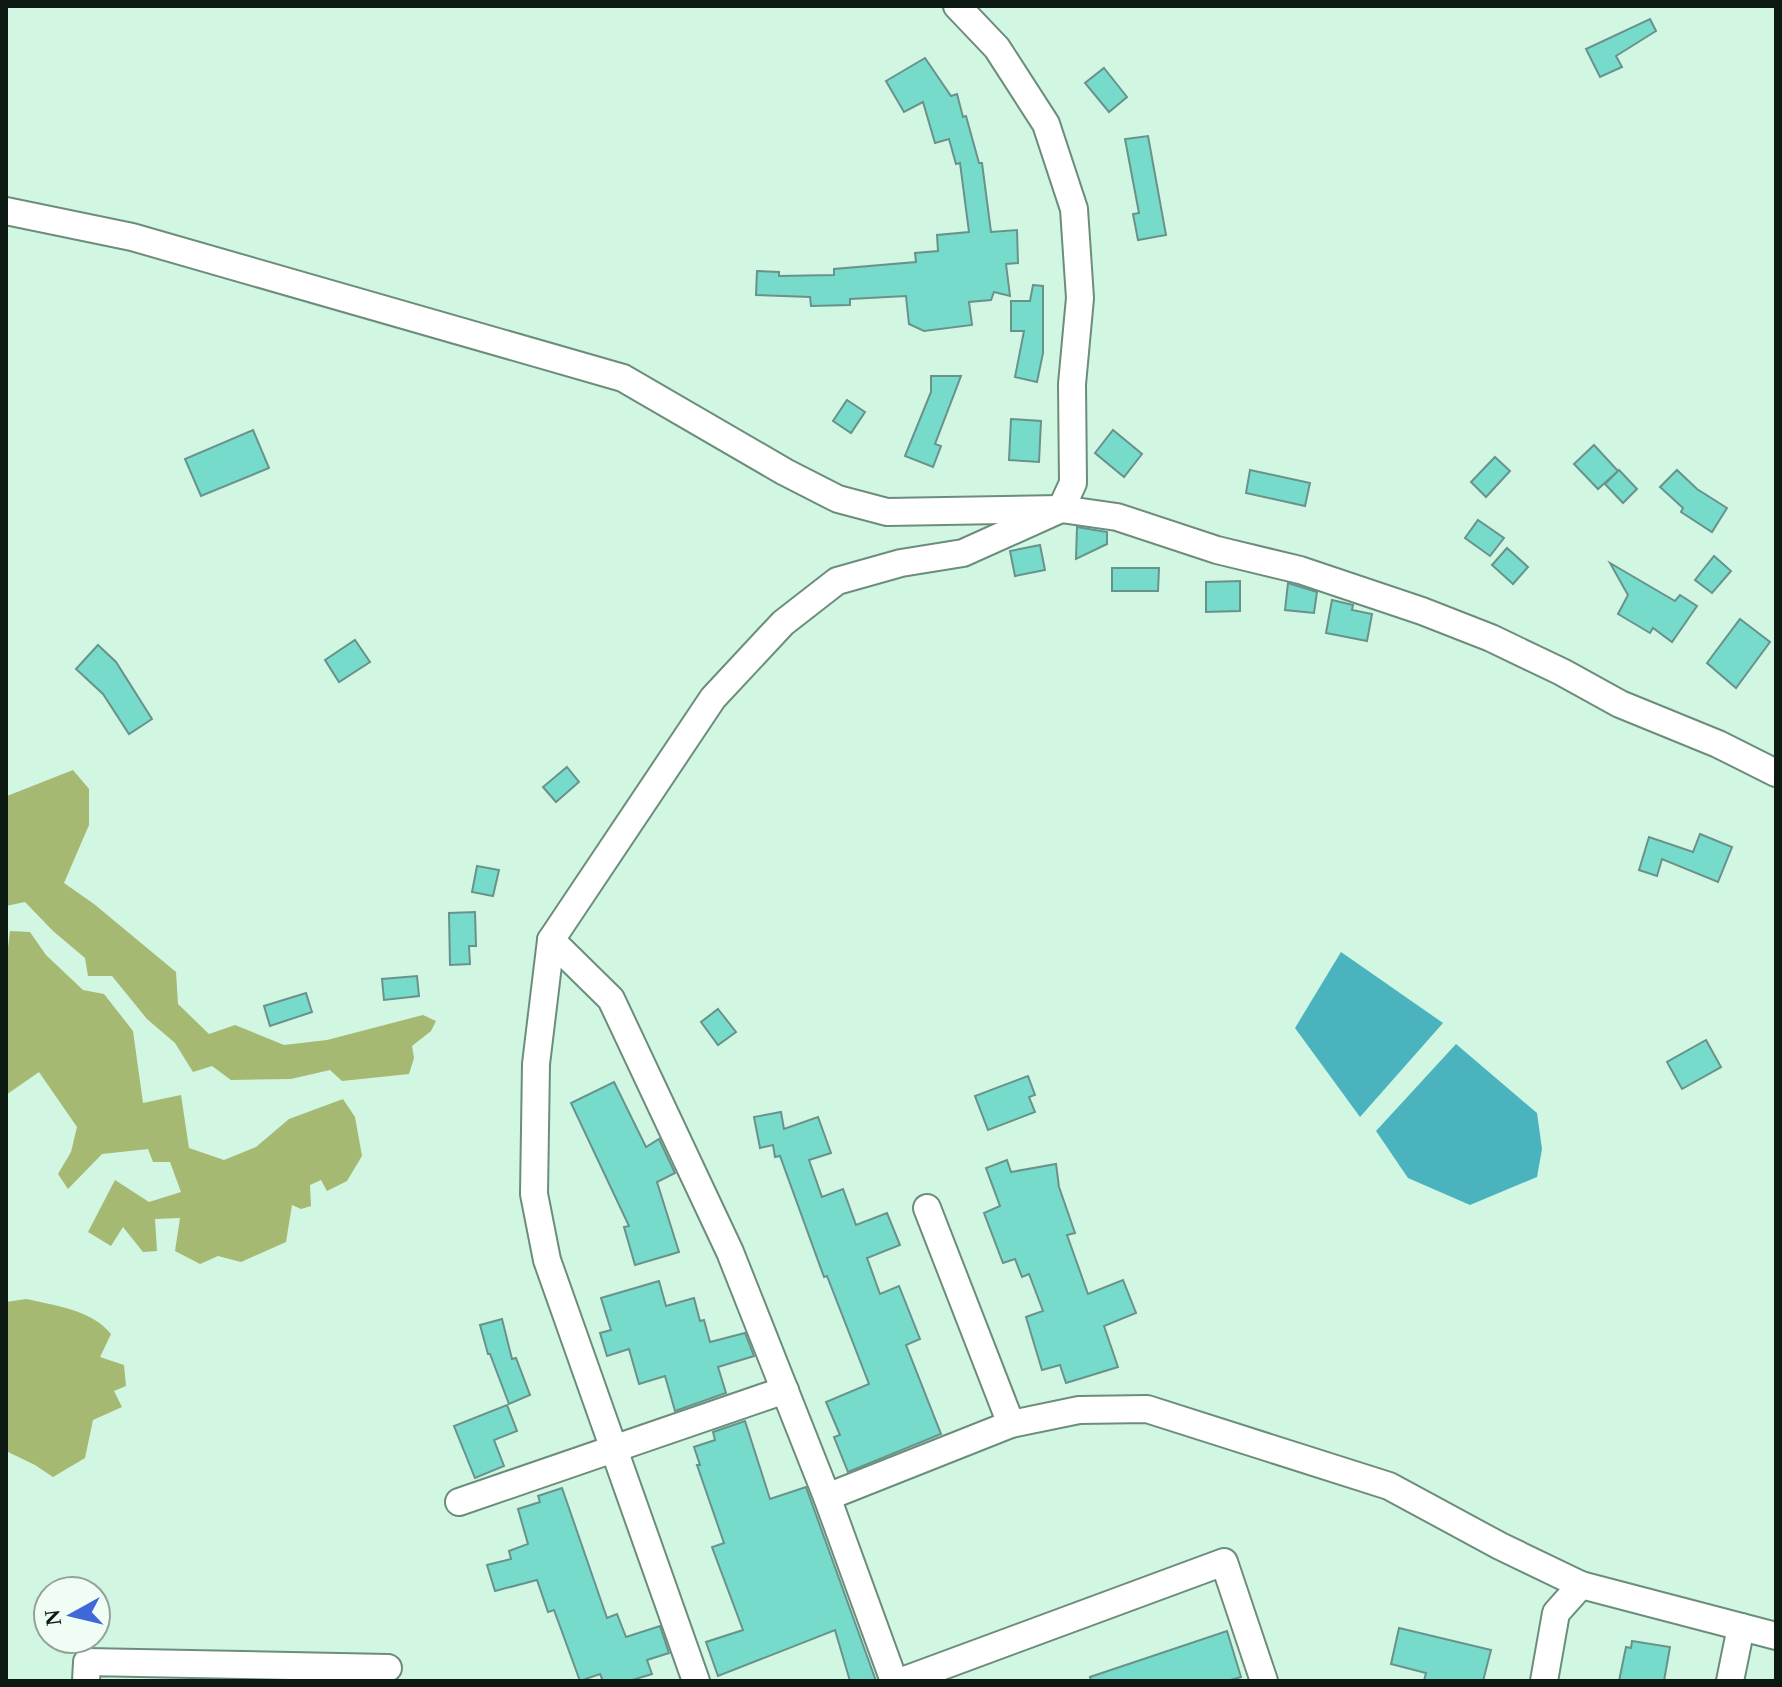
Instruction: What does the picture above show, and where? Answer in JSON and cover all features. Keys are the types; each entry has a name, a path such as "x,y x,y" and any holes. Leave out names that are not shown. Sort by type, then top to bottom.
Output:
{"street":[{"path":"696,1681 547,1260 534,1194 536,1064 551,940 713,698 783,623 837,581 901,563 963,553 1061,509 1073,483 1072,384 1080,298 1074,209 1046,124 997,48 957,6"},
{"path":"6,211 132,237 623,378 785,472 850,502 887,512 1061,509 1117,517 1217,550 1300,570 1491,638 1620,704 1718,744 1776,773"},
{"path":"551,940 611,999 730,1252 827,1497 894,1681"},
{"path":"927,1208 1011,1424"},
{"path":"459,1502 785,1390"},
{"path":"827,1497 1011,1424 1079,1410 1147,1409 1389,1486 1500,1546 1581,1585 1776,1636"},
{"path":"902,1681 1224,1562 1264,1681"},
{"path":"1544,1681 1556,1613 1581,1585"},
{"path":"1730,1681 1741,1627"},
{"path":"86,1681 87,1662 388,1668"}],"green space":[{"path":"73,770 89,789 89,825 64,883 176,972 178,1004 209,1034 235,1025 284,1045 327,1040 423,1015 436,1021 431,1031 412,1046 414,1058 409,1074 342,1081 330,1070 291,1079 231,1080 212,1066 193,1072 175,1043 147,1019 112,976 88,976 85,958 25,902 6,906 7,796"},
{"path":"10,931 30,932 46,955 83,990 104,994 133,1031 143,1103 181,1095 189,1148 224,1160 256,1147 289,1119 343,1099 355,1117 362,1156 347,1181 327,1191 321,1180 310,1185 311,1206 301,1209 292,1205 286,1242 241,1262 218,1256 200,1264 175,1251 180,1218 155,1219 157,1251 143,1252 123,1227 111,1246 88,1232 115,1180 149,1202 181,1192 170,1162 153,1162 148,1149 102,1154 68,1189 58,1174 71,1152 77,1127 39,1072 6,1095 6,964"},
{"path":"26,1299 72,1310 94,1319 111,1334 100,1357 124,1365 126,1386 114,1391 122,1407 93,1420 85,1458 53,1477 6,1451 6,1302"}],"water":[{"path":"1341,952 1443,1023 1360,1117 1295,1028"},
{"path":"1456,1044 1537,1113 1542,1149 1537,1177 1470,1205 1408,1178 1376,1131"}],"building":[{"path":"1650,19 1656,31 1616,56 1622,67 1600,77 1586,49"},
{"path":"925,58 951,96 957,94 963,117 966,116 979,163 982,163 991,232 1017,230 1018,263 1006,264 1010,296 994,292 991,300 969,302 972,325 924,331 909,324 906,296 850,299 850,305 811,306 810,297 756,295 757,271 779,272 779,276 834,275 834,269 916,262 915,253 938,251 937,235 969,232 960,163 956,164 949,139 935,143 923,102 904,112 886,81"},
{"path":"1104,68 1127,97 1109,112 1085,83"},
{"path":"1148,136 1166,235 1138,240 1133,214 1139,213 1125,139"},
{"path":"1033,285 1043,286 1043,353 1037,382 1015,377 1024,331 1011,331 1011,301 1030,301"},
{"path":"931,376 961,376 935,444 941,446 933,467 905,456 931,392"},
{"path":"847,400 865,412 851,433 833,421"},
{"path":"1011,419 1041,421 1039,462 1009,460"},
{"path":"253,430 269,468 201,496 185,459"},
{"path":"1113,430 1142,454 1124,477 1095,453"},
{"path":"1594,445 1618,471 1598,489 1574,464"},
{"path":"1495,457 1510,471 1486,497 1471,482"},
{"path":"1250,470 1310,483 1305,506 1246,493"},
{"path":"1619,470 1637,489 1623,503 1605,484"},
{"path":"1677,470 1697,489 1727,508 1712,532 1681,512 1683,508 1660,487"},
{"path":"1478,520 1504,538 1490,556 1465,538"},
{"path":"1077,527 1107,532 1107,544 1076,559"},
{"path":"1040,545 1045,570 1015,576 1010,551"},
{"path":"1507,548 1528,567 1513,584 1492,565"},
{"path":"1714,556 1731,571 1712,593 1695,580"},
{"path":"1610,563 1675,601 1680,595 1697,606 1672,642 1653,628 1650,633 1618,614 1628,595"},
{"path":"1112,568 1159,568 1158,591 1112,591"},
{"path":"1240,581 1240,611 1206,612 1206,582"},
{"path":"1288,583 1317,592 1314,613 1285,610"},
{"path":"1332,600 1353,605 1352,610 1372,614 1367,641 1326,633"},
{"path":"1740,619 1770,642 1736,688 1707,663"},
{"path":"355,640 370,662 339,682 325,660"},
{"path":"98,645 116,662 152,719 129,734 103,694 76,669"},
{"path":"567,767 579,782 556,802 543,787"},
{"path":"1700,834 1732,847 1718,882 1662,859 1657,876 1639,870 1649,837 1693,852"},
{"path":"477,866 499,870 493,896 472,892"},
{"path":"475,912 476,946 469,946 470,964 450,965 449,913"},
{"path":"417,976 419,996 384,1000 382,979"},
{"path":"306,993 312,1012 270,1026 264,1006"},
{"path":"718,1009 736,1032 718,1045 701,1022"},
{"path":"1706,1040 1721,1067 1682,1089 1667,1062"},
{"path":"1028,1076 1035,1095 1029,1097 1035,1112 988,1130 975,1096"},
{"path":"614,1082 646,1147 659,1139 675,1173 657,1182 679,1252 635,1265 624,1227 629,1226 571,1103"},
{"path":"781,1112 784,1129 818,1117 831,1153 809,1160 822,1197 843,1189 856,1225 887,1213 900,1245 867,1258 880,1294 899,1286 920,1339 906,1345 941,1434 848,1472 834,1437 840,1435 826,1402 869,1384 827,1276 824,1277 780,1156 775,1157 773,1145 760,1148 754,1117"},
{"path":"1007,1160 1011,1172 1056,1164 1059,1187 1075,1233 1067,1235 1088,1294 1123,1280 1136,1313 1104,1326 1118,1367 1066,1383 1060,1365 1042,1370 1026,1317 1043,1311 1029,1274 1022,1277 1015,1259 1003,1263 984,1213 1000,1206 986,1168"},
{"path":"659,1281 666,1306 694,1298 710,1342 745,1333 754,1356 718,1367 726,1393 675,1411 665,1376 639,1384 629,1349 607,1356 600,1333 611,1330 601,1298"},
{"path":"502,1319 512,1359 516,1358 530,1395 509,1404 488,1354 480,1325"},
{"path":"507,1405 517,1431 494,1440 504,1466 475,1478 454,1426"},
{"path":"745,1421 770,1499 806,1487 876,1681 850,1681 835,1630 718,1676 706,1642 743,1630 712,1547 724,1543 697,1465 700,1465 694,1447 715,1440 713,1432"},
{"path":"562,1488 607,1618 617,1614 626,1637 660,1626 669,1653 647,1660 652,1674 629,1681 603,1681 600,1674 580,1681 554,1610 548,1612 537,1580 495,1591 487,1565 511,1559 509,1551 528,1544 518,1509 540,1502 538,1496"},
{"path":"1399,1628 1491,1650 1483,1681 1424,1681 1426,1673 1391,1664"},
{"path":"1227,1631 1241,1677 1227,1681 1091,1681 1090,1677"},
{"path":"1632,1641 1670,1647 1664,1681 1619,1681 1626,1647 1631,1648"}]}
